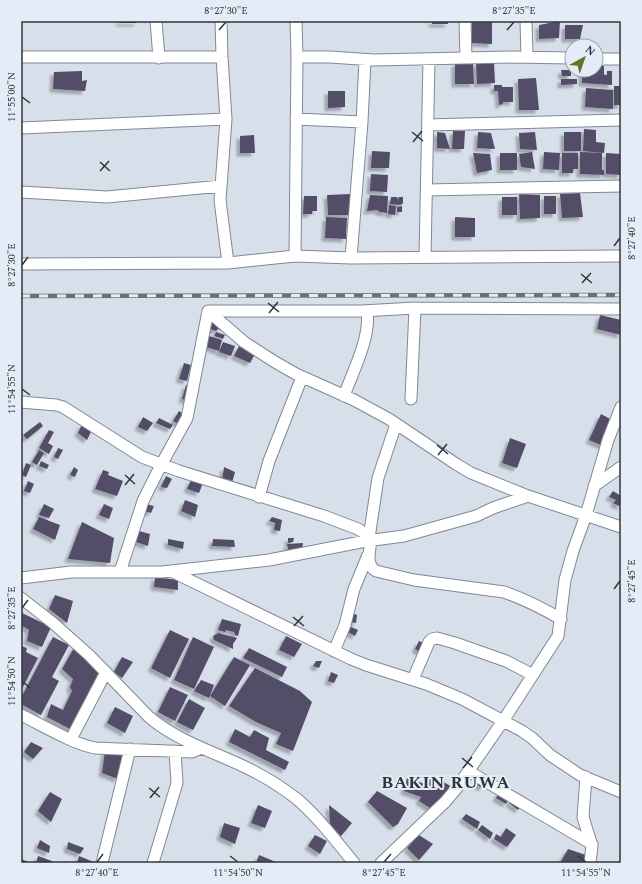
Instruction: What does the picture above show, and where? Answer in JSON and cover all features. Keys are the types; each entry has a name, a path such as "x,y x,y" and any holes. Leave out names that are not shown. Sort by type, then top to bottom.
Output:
{"street":[{"path":"156,21 159,58"},
{"path":"221,21 226,119 220,200 228,263"},
{"path":"295,256 296,21"},
{"path":"465,21 466,58"},
{"path":"526,21 527,57"},
{"path":"21,57 222,57"},
{"path":"297,57 330,57 365,60 527,57 564,58"},
{"path":"425,258 430,59"},
{"path":"604,59 621,59"},
{"path":"351,258 362,122 365,60"},
{"path":"21,128 226,119"},
{"path":"296,119 362,122"},
{"path":"428,125 621,120"},
{"path":"21,192 107,196 221,186"},
{"path":"426,190 621,186"},
{"path":"21,264 228,263 295,256 351,258 621,256"},
{"path":"208,311 367,311 415,308 621,309"},
{"path":"411,399 415,308"},
{"path":"208,311 244,342 275,362 302,377 344,396 396,424 461,467 528,496 621,527"},
{"path":"120,572 143,501 187,418 208,311"},
{"path":"344,396 364,342 369,321 367,311"},
{"path":"259,497 269,461 302,377"},
{"path":"21,402 56,404 126,448 161,465 259,497 324,516 358,529 366,534 370,543 354,589 345,625 334,650"},
{"path":"381,863 445,802 503,721 558,636 565,580 608,440 621,407"},
{"path":"396,424 378,478 370,543 369,564 371,568 376,571 414,580 504,592 517,596 561,619"},
{"path":"594,486 621,467"},
{"path":"21,578 71,572 170,571 269,560 370,543 409,534 476,516 493,508 528,496"},
{"path":"170,571 366,665 413,680 462,699 532,738 557,761 586,777 621,792"},
{"path":"22,602 53,623 106,672 159,726 202,748 244,766 297,799 316,817 354,863"},
{"path":"413,680 429,642 432,639 437,638 506,661 533,674"},
{"path":"71,739 106,672"},
{"path":"21,715 71,739 95,748 192,752 202,748"},
{"path":"102,863 130,749"},
{"path":"153,863 177,783 176,751"},
{"path":"468,771 592,844"},
{"path":"586,777 582,817 592,844 590,863"}],"building":[{"path":"119,21 137,21 137,23 119,23"},
{"path":"432,21 448,21 448,24 432,24"},
{"path":"560,21 559,38 539,39 539,25"},
{"path":"472,22 492,22 492,44 472,43"},
{"path":"565,25 583,25 580,38 565,38"},
{"path":"473,62 474,84 455,84 455,63"},
{"path":"494,62 495,83 477,84 476,63"},
{"path":"561,70 564,70 564,76 562,76"},
{"path":"82,71 82,81 87,80 85,91 53,89 54,72"},
{"path":"607,71 612,71 612,85 582,83 582,78 604,78 604,75 607,75"},
{"path":"536,78 539,110 519,110 518,79"},
{"path":"561,79 577,79 577,84 561,85"},
{"path":"494,85 513,87 513,102 503,102 503,104 499,105 498,91 494,91"},
{"path":"614,86 621,86 621,105 614,105"},
{"path":"586,88 613,90 613,109 585,107"},
{"path":"328,91 345,91 345,107 328,108"},
{"path":"584,129 596,130 596,142 605,143 604,153 583,151"},
{"path":"453,131 465,131 464,149 452,149"},
{"path":"437,132 445,133 450,149 437,148"},
{"path":"478,132 491,133 495,149 477,148"},
{"path":"535,132 537,150 520,149 519,133"},
{"path":"564,132 581,132 581,151 564,151"},
{"path":"254,135 255,153 240,153 240,136"},
{"path":"372,151 390,152 389,168 371,168"},
{"path":"532,152 535,169 521,167 519,154"},
{"path":"544,152 560,153 559,170 543,169"},
{"path":"580,152 602,153 602,170 604,170 604,175 580,174"},
{"path":"473,153 490,154 492,170 477,173"},
{"path":"500,153 517,153 517,170 500,170"},
{"path":"562,153 578,153 578,169 573,169 573,173 562,173"},
{"path":"606,153 621,154 621,175 606,174"},
{"path":"371,174 388,175 387,192 370,191"},
{"path":"580,193 583,217 562,218 560,194"},
{"path":"350,194 351,215 328,215 327,195"},
{"path":"519,194 540,195 540,218 520,219"},
{"path":"370,195 388,196 387,213 377,210 367,211"},
{"path":"304,196 317,196 317,211 312,211 312,214 303,214"},
{"path":"544,196 556,196 556,214 544,214"},
{"path":"391,197 398,197 398,199 399,197 403,197 403,203 401,205 390,204"},
{"path":"502,197 517,197 517,215 502,215"},
{"path":"389,205 396,206 395,215 388,214"},
{"path":"402,206 402,212 397,212 397,207"},
{"path":"326,217 347,218 346,239 325,238"},
{"path":"455,217 475,218 475,237 455,237"},
{"path":"600,315 621,320 621,335 597,329"},
{"path":"213,321 225,332 218,329 216,331 210,329"},
{"path":"216,332 225,335 223,339 214,336"},
{"path":"209,336 222,340 219,351 206,347"},
{"path":"223,342 235,346 231,356 219,352"},
{"path":"239,346 255,354 250,363 234,356"},
{"path":"184,363 191,365 187,381 179,379"},
{"path":"186,385 192,387 188,401 182,399"},
{"path":"179,411 185,415 179,424 173,421"},
{"path":"601,414 614,421 603,446 589,440"},
{"path":"143,417 153,423 147,431 138,427"},
{"path":"159,418 173,425 170,429 156,423"},
{"path":"40,422 43,426 27,439 23,435"},
{"path":"82,424 92,430 87,440 78,433"},
{"path":"49,430 54,432 48,443 53,446 49,454 39,448"},
{"path":"510,438 526,444 517,468 502,463"},
{"path":"58,448 63,450 58,459 54,457"},
{"path":"39,450 44,453 37,465 32,462"},
{"path":"41,461 49,465 47,469 39,466"},
{"path":"26,463 31,465 26,477 22,475"},
{"path":"74,467 78,470 75,477 70,475"},
{"path":"224,467 235,472 232,483 222,481"},
{"path":"103,470 109,472 108,475 123,481 117,496 95,489"},
{"path":"166,476 172,479 167,488 161,487"},
{"path":"191,480 203,483 199,493 187,489"},
{"path":"28,481 34,484 30,493 24,491"},
{"path":"613,491 621,496 621,507 613,503 616,500 609,497"},
{"path":"185,500 198,505 195,517 181,511"},
{"path":"44,504 54,509 49,518 39,515"},
{"path":"104,504 113,508 109,519 99,515"},
{"path":"146,504 154,506 151,513 144,511"},
{"path":"39,517 60,525 55,540 33,529"},
{"path":"272,517 282,520 280,531 274,530 275,523 269,521"},
{"path":"82,522 114,538 110,563 68,559"},
{"path":"139,531 150,534 148,546 136,542"},
{"path":"288,538 294,538 293,542 288,543"},
{"path":"168,539 184,542 183,549 168,545"},
{"path":"213,539 234,540 235,547 212,546"},
{"path":"303,543 302,550 289,554 287,544"},
{"path":"155,577 178,580 178,590 154,587"},
{"path":"55,595 73,601 67,623 49,609"},
{"path":"22,613 51,627 42,647 27,641 29,630 21,625"},
{"path":"351,613 357,615 356,623 349,622"},
{"path":"222,619 241,624 238,636 235,635 234,632 218,630"},
{"path":"349,626 358,630 355,636 346,631"},
{"path":"170,630 189,639 170,678 151,668"},
{"path":"218,633 237,638 233,644 233,649 214,640 213,636"},
{"path":"286,636 302,644 294,657 279,650"},
{"path":"53,637 69,645 52,677 59,681 41,715 21,704 21,698"},
{"path":"193,637 214,647 194,689 174,680"},
{"path":"419,641 426,644 422,653 415,649"},
{"path":"21,646 27,648 26,652 38,658 21,691"},
{"path":"75,646 101,670 72,730 47,717 51,704 63,710 72,691 70,687 73,679 62,669"},
{"path":"249,648 287,667 282,677 243,658"},
{"path":"122,657 133,662 122,678 114,672"},
{"path":"234,657 250,665 225,706 210,696"},
{"path":"316,661 322,661 319,668 313,666"},
{"path":"255,668 300,691 312,702 293,751 276,744 281,733 256,722 229,706"},
{"path":"331,672 338,675 334,683 328,681"},
{"path":"201,680 214,685 209,698 194,691"},
{"path":"170,687 188,695 175,721 158,712"},
{"path":"189,699 205,708 193,730 177,722"},
{"path":"115,707 133,716 125,733 107,723"},
{"path":"235,729 250,737 254,730 269,738 266,750 289,762 285,770 229,742"},
{"path":"31,742 43,748 33,759 24,752"},
{"path":"105,751 124,753 118,779 102,773"},
{"path":"432,775 452,787 433,810 419,801 421,797 404,791 407,778 428,785"},
{"path":"478,779 486,782 482,788 476,784"},
{"path":"377,791 407,808 398,824 393,827 368,802"},
{"path":"50,792 62,799 51,822 38,811"},
{"path":"499,792 509,798 506,804 496,798"},
{"path":"511,799 521,805 518,810 509,803"},
{"path":"258,805 272,811 265,828 251,823"},
{"path":"329,805 352,823 341,836 330,825"},
{"path":"466,814 480,822 477,829 462,819"},
{"path":"224,823 240,828 235,844 220,837"},
{"path":"482,825 493,833 490,839 478,830"},
{"path":"506,828 516,835 507,847 494,839 496,834 501,837"},
{"path":"315,835 327,841 320,854 308,846"},
{"path":"419,835 433,844 419,860 407,848"},
{"path":"40,840 50,846 49,853 37,848"},
{"path":"68,842 84,848 80,854 67,849"},
{"path":"568,849 586,855 583,863 560,863"},
{"path":"259,855 276,862 256,863"},
{"path":"38,856 52,861 51,863 36,863"},
{"path":"79,856 96,863 77,863"},
{"path":"21,859 31,863 21,863"}],"railway":[{"path":"21,296 621,295"}],"district":[{"name":"BAKIN RUWA","path":"446,782"}]}
